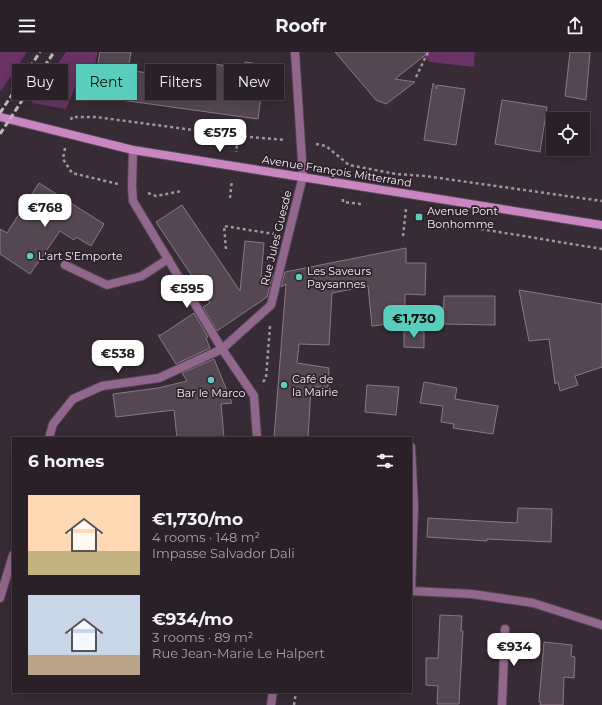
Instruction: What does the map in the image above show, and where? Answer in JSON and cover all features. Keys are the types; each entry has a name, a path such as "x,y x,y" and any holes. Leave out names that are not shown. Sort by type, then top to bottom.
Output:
{"main road":[{"name":"Avenue François Mitterrand","path":"0,117 133,150 602,225"}],"street":[{"name":"Rue Jules Guesde","path":"271,305 303,176 295,52"},
{"path":"133,150 133,200 222,349 254,396 257,437"},
{"path":"65,265 107,285 142,276 168,259"},
{"path":"49,437 53,424 73,399 102,386 159,378 222,349 271,305"},
{"path":"412,467 414,506 412,563"},
{"path":"0,598 12,558"},
{"path":"412,591 472,594 533,603 602,625"},
{"path":"502,705 505,629"},
{"path":"271,705 273,693"}],"path":[{"path":"416,77 428,52"},
{"path":"238,136 301,141 326,146 349,165 396,174 425,176 602,201"},
{"path":"132,187 156,196 182,191"},
{"path":"226,250 224,226 288,236"},
{"path":"445,228 475,228 602,249"},
{"path":"254,396 266,378 271,305"},
{"path":"294,705 296,693"}],"shaded area":[{"path":"0,52 27,52 19,64 12,64 12,74 1,91"},
{"path":"66,52 98,52 95,64 76,64 76,84 66,109 31,103 33,100 68,100 68,64 58,64"},
{"path":"419,52 475,52 474,67 430,62"}],"building":[{"path":"100,52 131,52 129,64 98,64"},
{"path":"335,52 429,52 395,79 415,82 386,104 376,100"},
{"path":"570,52 590,52 586,100 565,96"},
{"path":"245,62 258,64 245,64"},
{"path":"216,64 224,66 224,100 260,100 258,119 121,100 137,100 137,71 145,73 145,100 216,100"},
{"path":"433,83 437,89 437,85 465,89 456,145 424,140"},
{"path":"502,100 547,107 540,152 495,144"},
{"path":"39,183 104,224 91,246 76,237 74,240 60,231 30,274 0,254 0,229 7,233"},
{"path":"182,205 240,291 245,241 264,243 261,277 273,274 267,297 217,331 203,307 210,303 156,222"},
{"path":"406,248 406,263 426,263 425,295 405,294 405,322 372,326 368,286 332,293 329,345 299,344 297,363 329,368 328,387 311,387 308,437 274,437 286,284 281,287 285,272"},
{"path":"519,290 602,304 602,367 575,376 578,385 560,391 558,382 555,384 549,339 529,341"},
{"path":"444,296 495,296 495,325 443,324"},
{"path":"194,313 208,337 206,338 210,348 176,364 158,335 161,335"},
{"path":"404,331 424,331 424,348 404,347"},
{"path":"214,359 232,403 221,404 224,437 177,437 174,410 116,417 113,394 158,388 187,381 182,373"},
{"path":"424,382 457,388 455,399 498,406 493,434 453,428 454,424 441,422 443,406 420,403"},
{"path":"367,385 399,387 396,415 365,412"},
{"path":"518,508 552,509 551,542 487,539 487,541 427,537 428,518 517,523"},
{"path":"440,615 462,616 461,631 463,631 459,704 437,704 438,686 426,685 426,658 438,658"},
{"path":"544,642 572,645 571,656 575,657 574,678 564,677 563,705 540,705 541,702 539,702"}],"railway":[{"path":"0,113 40,52"},
{"path":"0,134 54,52"}],"place":[{"name":"Avenue Pont Bonhomme","path":"419,217"},
{"name":"L'art S'Emporte","path":"30,256"},
{"name":"Les Saveurs Paysannes","path":"299,277"},
{"name":"Bar le Marco","path":"211,380"},
{"name":"Café de la Mairie","path":"284,385"}]}
